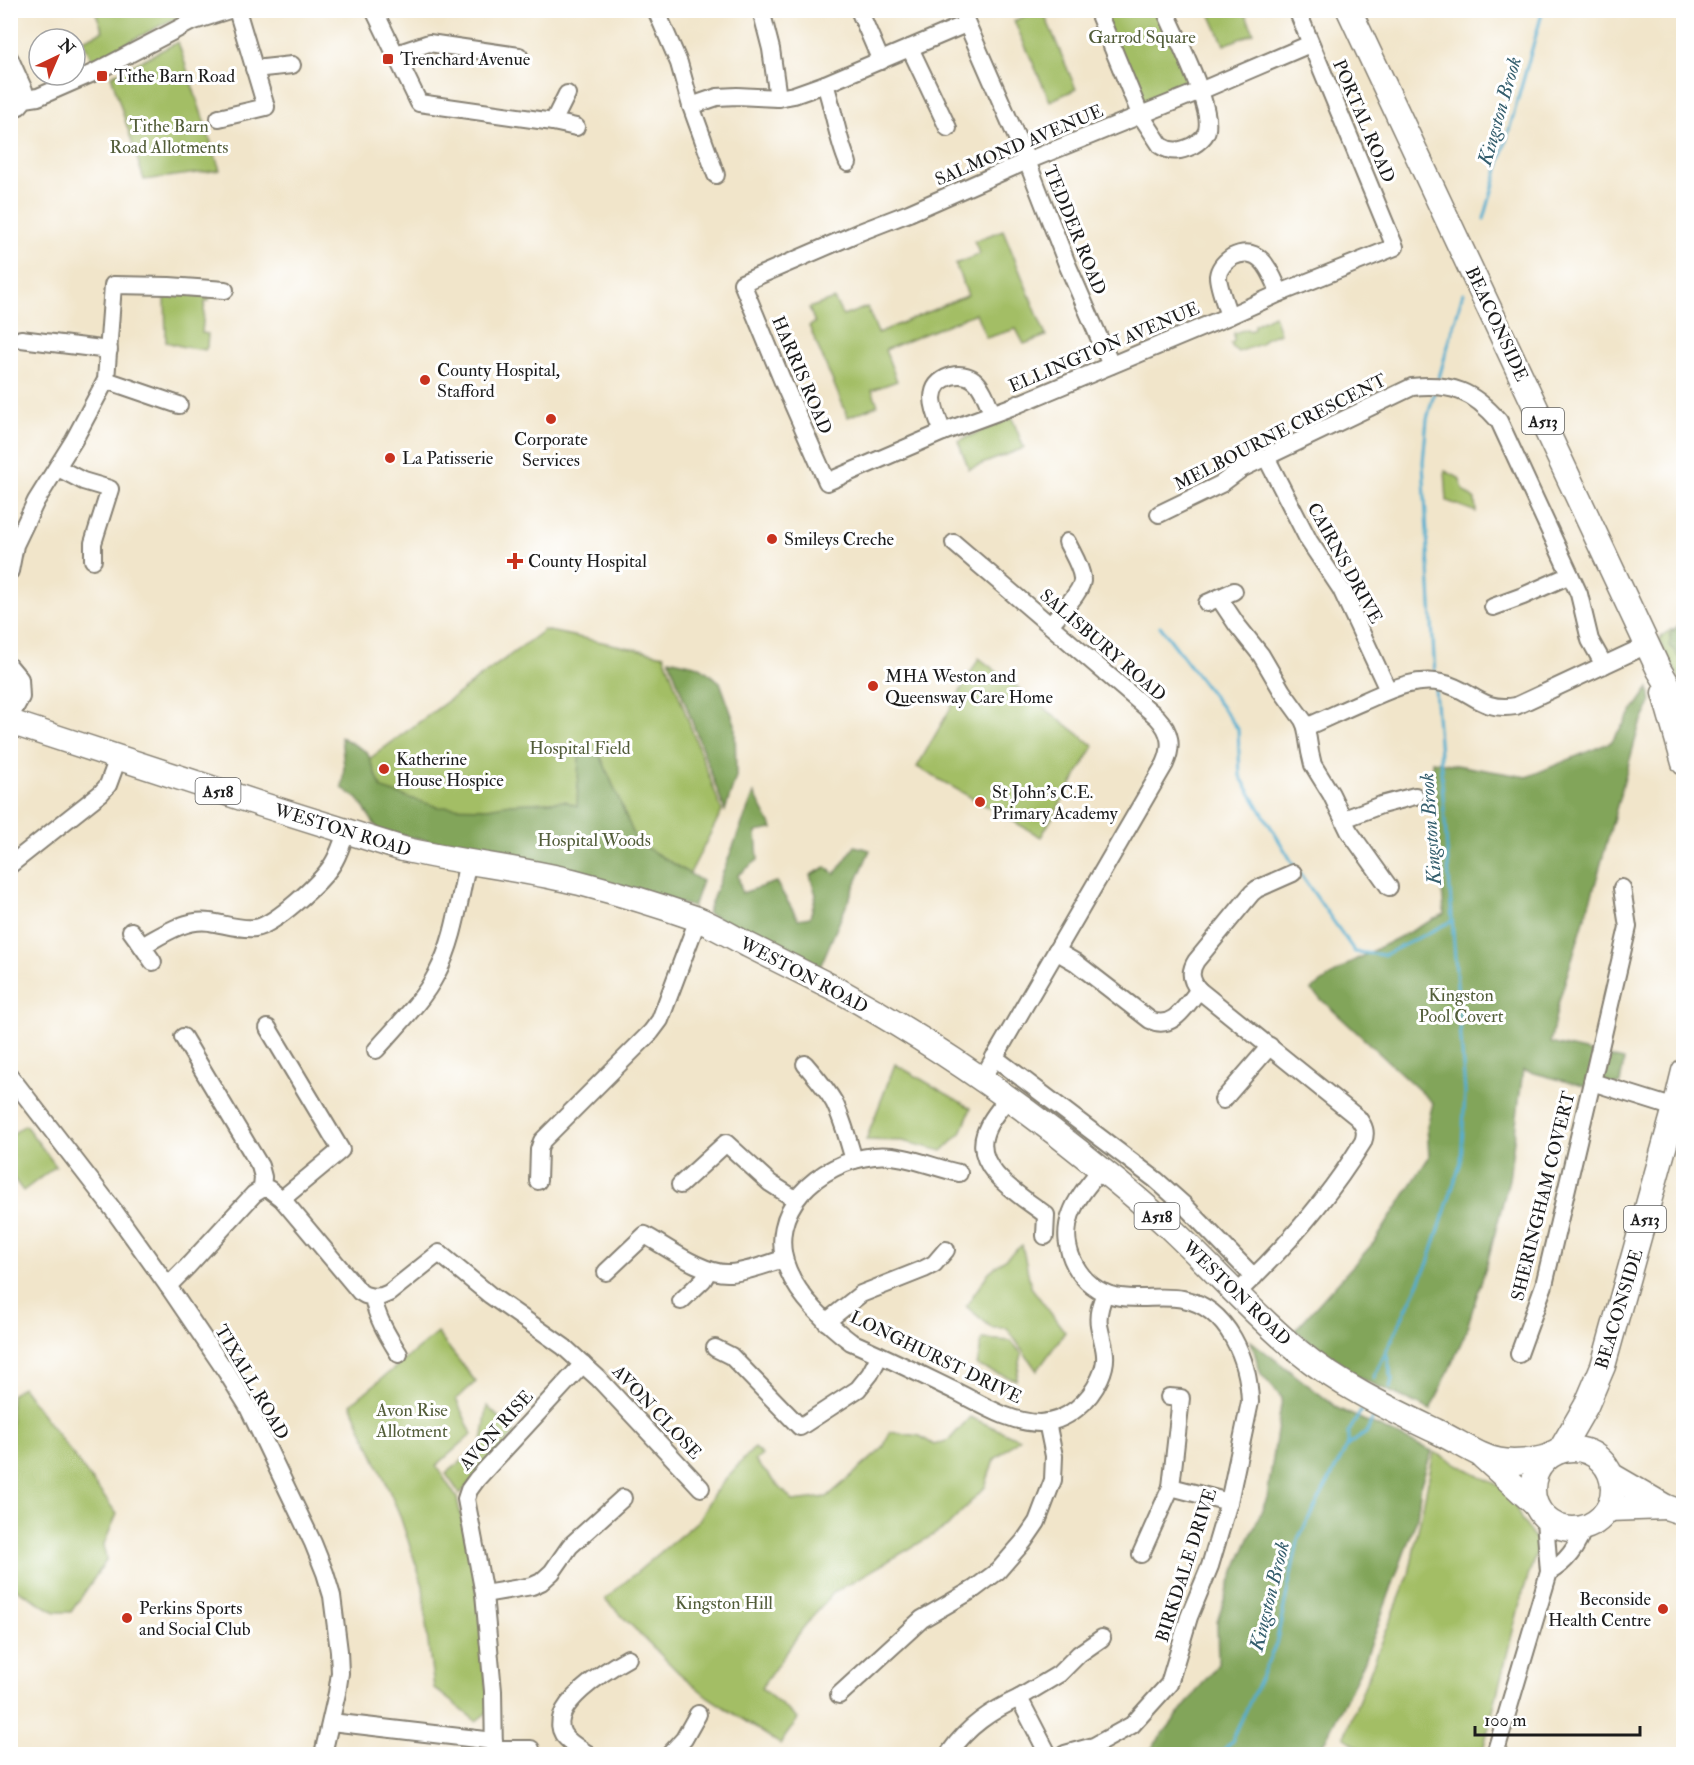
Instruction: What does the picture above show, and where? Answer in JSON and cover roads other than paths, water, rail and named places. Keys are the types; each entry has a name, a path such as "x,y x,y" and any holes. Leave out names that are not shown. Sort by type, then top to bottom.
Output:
{"highway":[{"name":"BEACONSIDE","path":"1349,10 1647,645 1683,711"},
{"name":"BEACONSIDE","path":"1659,670 1683,763"},
{"name":"WESTON ROAD","path":"10,722 403,849 582,884 698,919 839,991 945,1054 982,1079 1101,1169 1169,1227 1236,1294 1300,1353 1333,1377 1371,1400 1441,1433 1481,1456 1504,1463 1526,1463 1554,1454"},
{"name":"BEACONSIDE","path":"1554,1454 1586,1406 1610,1343 1675,1108 1683,1071"},
{"name":"BEACONSIDE","path":"1586,1406 1590,1452"},
{"path":"1573,1449 1590,1452 1602,1461 1611,1475 1614,1491 1608,1509 1597,1522 1583,1529 1569,1530 1557,1527 1540,1512 1533,1489 1535,1474 1543,1462 1554,1454 1573,1449"},
{"name":"WESTON ROAD","path":"1481,1456 1540,1512"},
{"path":"1611,1475 1675,1510"},
{"path":"1608,1509 1675,1510"}],"street":[{"path":"10,110 19,106 25,99 38,97 93,74 191,22 229,10"},
{"path":"219,118 266,107 237,10"},
{"path":"375,10 419,103 576,127"},
{"path":"656,10 679,63 690,106 716,175"},
{"path":"761,10 771,49 778,98"},
{"path":"859,10 881,61"},
{"path":"1096,10 1140,114 1161,146 1180,151 1200,141 1206,135 1208,117 1200,91 1165,10"},
{"name":"PORTAL ROAD","path":"1297,10 1395,247"},
{"path":"690,106 717,97 778,98 794,95 910,48 964,17"},
{"name":"TEDDER ROAD","path":"964,17 1111,365"},
{"path":"396,54 429,43 519,56"},
{"name":"SALMOND AVENUE","path":"742,283 1026,161 1310,44"},
{"path":"910,48 948,128"},
{"path":"10,59 24,90 25,99"},
{"path":"254,69 292,65"},
{"path":"825,84 840,143 848,163"},
{"path":"553,122 567,94"},
{"name":"ELLINGTON AVENUE","path":"827,482 943,432 1395,247"},
{"name":"ELLINGTON AVENUE","path":"1229,316 1218,276 1228,259 1236,255 1250,253 1261,259 1268,267 1280,293"},
{"name":"HARRIS ROAD","path":"742,283 827,482"},
{"path":"10,571 15,545 36,501 58,468 106,380 113,285 225,290"},
{"path":"21,339 109,350"},
{"name":"ELLINGTON AVENUE","path":"943,432 933,406 934,389 942,381 952,376 961,375 975,381 992,413"},
{"path":"106,380 179,405"},
{"name":"MELBOURNE CRESCENT","path":"1159,514 1214,488 1241,469 1412,387 1430,385 1450,388 1474,396 1499,421 1570,574 1582,604 1590,640 1604,665"},
{"name":"CAIRNS DRIVE","path":"1266,457 1309,542 1341,589 1388,690"},
{"path":"58,468 83,481 110,489 93,543 93,560"},
{"path":"1050,625 1082,583 1081,571 1067,542"},
{"name":"SALISBURY ROAD","path":"954,543 1157,717 1163,724 1170,741 1170,752 1165,765 982,1079"},
{"path":"1493,608 1570,574"},
{"path":"1220,597 1303,720 1314,765 1356,841 1389,888"},
{"path":"1306,727 1388,690 1422,681 1445,684 1471,696 1482,704 1506,708 1528,702 1647,645"},
{"path":"10,668 20,679 21,697 10,717"},
{"path":"10,865 101,793 108,785 118,758"},
{"path":"1344,819 1381,805 1415,796"},
{"path":"142,946 192,922 207,921 254,928 278,919 333,865 347,831"},
{"path":"376,1050 423,995 437,973 452,932 468,862"},
{"path":"1236,1294 1291,1240 1323,1202 1366,1136 1358,1118 1199,990 1192,980 1191,975 1196,961 1252,893 1293,873"},
{"name":"SHERINGHAM COVERT","path":"1519,1354 1545,1285 1628,927 1622,888"},
{"path":"538,1181 538,1150 542,1142 651,1032 660,1020 698,919"},
{"path":"131,931 153,962"},
{"path":"1056,951 1075,962 1157,1023 1169,1022 1177,1016 1199,990"},
{"path":"268,1028 341,1150 282,1199"},
{"path":"183,1037 260,1166 263,1178 262,1189"},
{"path":"1223,1100 1270,1046"},
{"name":"WESTON ROAD","path":"994,1057 1156,1180 1184,1205 1254,1277"},
{"path":"805,1064 833,1101 845,1128 854,1160"},
{"name":"TIXALL ROAD","path":"10,1076 115,1212 211,1348 247,1405 313,1543 332,1596 340,1673 322,1755"},
{"name":"SHERINGHAM COVERT","path":"1592,1082 1675,1108"},
{"path":"1008,1099 985,1133 984,1152 987,1162 999,1179 1046,1215 1045,1236"},
{"path":"680,1185 726,1143 770,1183 795,1199"},
{"name":"LONGHURST DRIVE","path":"959,1173 891,1156 854,1160 831,1169 815,1179 795,1199 785,1223 784,1260 795,1285 826,1322 851,1342 1004,1414 1027,1422 1047,1422"},
{"name":"BIRKDALE DRIVE","path":"1065,1755 1094,1746 1132,1725 1169,1684 1189,1617 1210,1566 1229,1502 1250,1402 1247,1372 1242,1357 1234,1340 1208,1309 1183,1299 1129,1298 1105,1293 1089,1283 1081,1274 1070,1254 1068,1221 1078,1199 1101,1169"},
{"path":"168,1286 254,1194 262,1189 270,1189 282,1199 360,1292 365,1295 373,1297 389,1293 439,1253 490,1295 564,1347 583,1364"},
{"path":"606,1272 645,1235 709,1270 728,1273 784,1260"},
{"path":"826,1322 861,1293 934,1264 946,1250"},
{"path":"681,1301 703,1280 709,1270"},
{"path":"839,1695 922,1619 974,1589 998,1571 1024,1541 1037,1521 1053,1480 1054,1456 1047,1422 1063,1416 1082,1404 1099,1379 1106,1349 1099,1324 1105,1293"},
{"path":"373,1297 375,1312 399,1354"},
{"path":"715,1348 731,1356 800,1428 858,1389 870,1374 880,1355"},
{"name":"AVON CLOSE","path":"583,1364 700,1488"},
{"name":"AVON RISE","path":"494,1748 493,1691 484,1594 466,1499 477,1479 583,1364"},
{"path":"1141,1554 1171,1487 1181,1398 1169,1397"},
{"path":"1171,1487 1229,1502"},
{"path":"484,1594 532,1586 541,1582 552,1572 570,1546 623,1498"},
{"path":"1495,1755 1549,1572 1540,1512"},
{"path":"1549,1572 1558,1567 1579,1542 1583,1529"},
{"path":"950,1752 966,1732 990,1712 1059,1674 1079,1654 1102,1638"},
{"path":"588,1755 563,1734 560,1723 563,1710 603,1673 628,1658"},
{"path":"1019,1698 1048,1755"},
{"path":"670,1755 684,1739 698,1714"},
{"path":"331,1722 494,1748 531,1749"}],"waterway":[{"name":"Kingston Brook","path":"1484,219 1543,10"},
{"name":"Kingston Brook","path":"1438,381 1463,293"},
{"name":"Kingston Brook","path":"1434,393 1427,419 1423,462 1435,676"},
{"path":"1160,626 1238,729 1240,776 1295,867"},
{"name":"Kingston Brook","path":"1390,1388 1392,1379 1386,1352 1428,1263 1461,1162 1465,1093 1435,688"},
{"path":"1299,872 1355,952 1384,955 1452,921"},
{"name":"Kingston Brook","path":"1373,1379 1385,1354"},
{"name":"Kingston Brook","path":"1348,1445 1348,1433 1361,1411"},
{"name":"Kingston Brook","path":"1220,1754 1232,1741 1276,1644 1299,1537 1348,1445 1366,1433 1373,1418"}],"place":[{"name":"Trenchard Avenue","path":"388,59"},
{"name":"Tithe Barn Road","path":"102,76"},
{"name":"County Hospital, Stafford","path":"425,380"},
{"name":"Corporate Services","path":"551,419"},
{"name":"La Patisserie","path":"390,458"},
{"name":"Smileys Creche","path":"772,539"},
{"name":"County Hospital","path":"515,561"},
{"name":"MHA Weston and Queensway Care Home","path":"873,686"},
{"name":"Katherine House Hospice","path":"384,769"},
{"name":"St John's C.E. Primary Academy","path":"980,802"},
{"name":"Beconside Health Centre","path":"1663,1609"},
{"name":"Perkins Sports and Social Club","path":"127,1618"}],"park label":[{"name":"Garrod Square","path":"1142,37"},
{"name":"Tithe Barn Road Allotments","path":"169,136"},
{"name":"Hospital Field","path":"580,748"},
{"name":"Hospital Woods","path":"594,840"},
{"name":"Kingston Pool Covert","path":"1461,1005"},
{"name":"Avon Rise Allotment","path":"412,1420"},
{"name":"Kingston Hill","path":"724,1603"}]}
